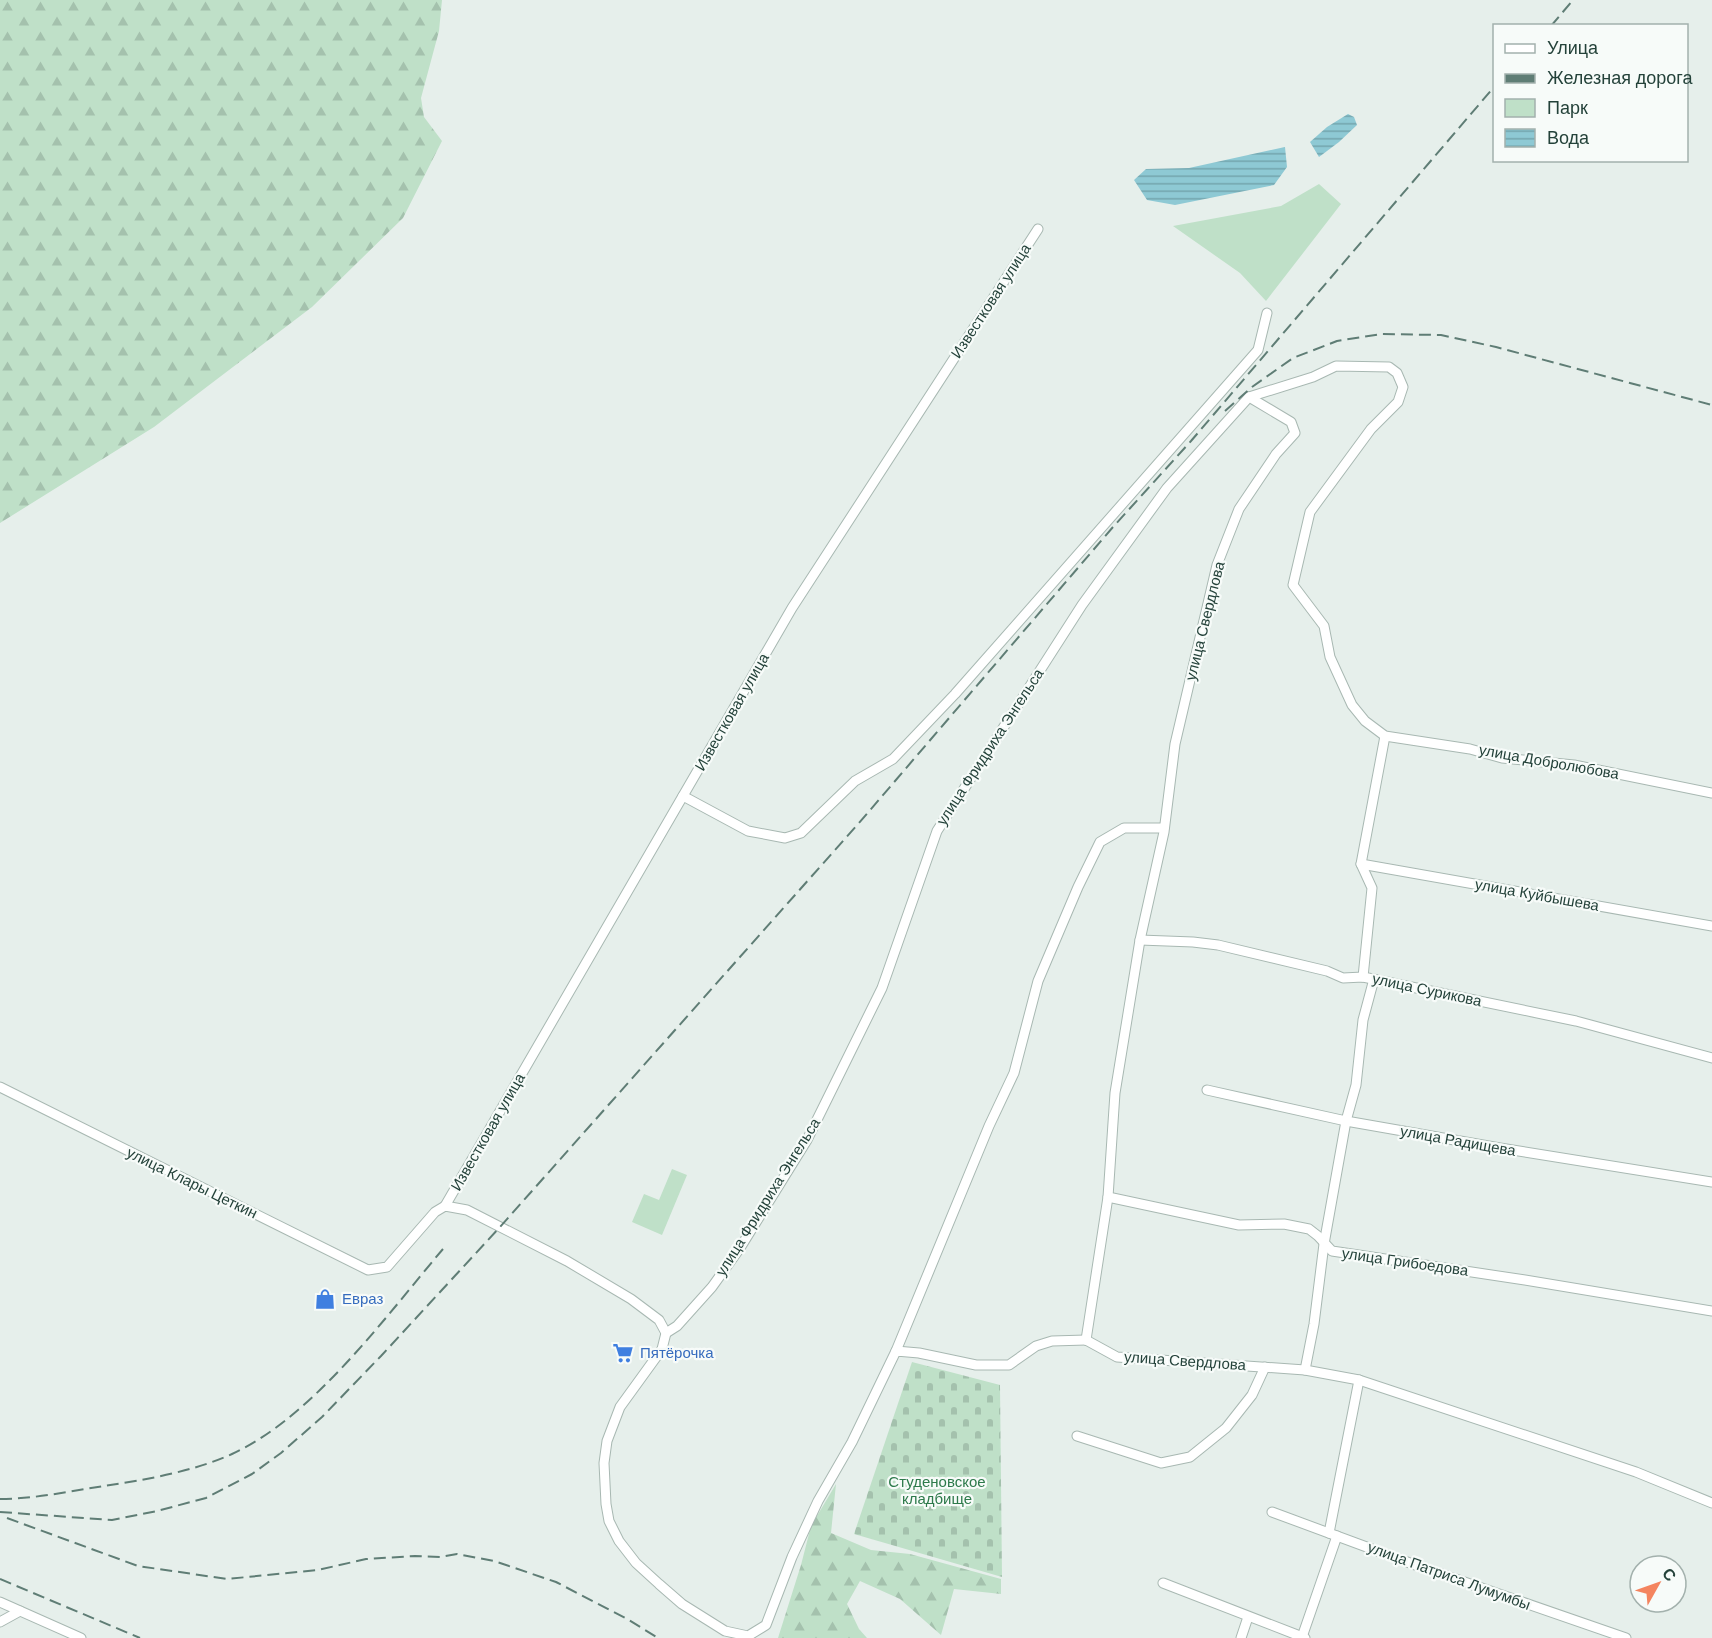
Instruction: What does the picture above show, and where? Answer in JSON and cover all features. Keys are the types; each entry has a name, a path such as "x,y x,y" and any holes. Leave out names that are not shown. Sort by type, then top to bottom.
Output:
{"street":[{"name":"Известковая улица","path":"445,1206 792,608 1038,229"},
{"path":"683,796 748,831 785,838 801,833 855,781 893,759 955,694 1258,350 1267,313"},
{"path":"1249,398 1313,377 1336,366 1389,367 1397,373 1403,387 1398,402 1371,429 1310,512 1293,585 1324,626 1330,657 1352,705 1365,721 1385,736 1361,864 1372,888 1362,977"},
{"name":"улица Свердлова","path":"1249,398 1291,422 1294,433 1276,454 1239,509 1216,565 1175,744 1164,828 1140,940 1115,1094 1108,1197 1086,1340 1117,1357 1305,1370 1359,1380 1636,1472 1712,1503"},
{"name":"улица Фридриха Энгельса","path":"766,1625 748,1636 725,1631 682,1604 636,1563 619,1541 609,1521 604,1463 607,1441 621,1407 662,1350 666,1333 677,1326 712,1287 740,1248 807,1140 882,988 937,831 1082,605 1167,488 1249,398"},
{"name":"улица Добролюбова","path":"1385,736 1470,749 1502,758 1574,765 1712,792"},
{"path":"762,1638 792,1557 818,1501 852,1442 896,1351 989,1126 1014,1073 1038,981 1100,842 1125,828 1164,828"},
{"name":"улица Куйбышева","path":"1361,864 1712,926"},
{"name":"улица Сурикова","path":"1140,940 1218,945 1327,971 1343,978 1374,979 1576,1021 1712,1058"},
{"path":"1305,1370 1346,1121 1356,1085 1362,1020 1374,979"},
{"name":"улица Клары Цеткин","path":"0,1087 368,1270 387,1267 435,1212 445,1206"},
{"name":"улица Радищева","path":"1207,1090 1346,1121 1712,1182"},
{"name":"улица Грибоедова","path":"1108,1197 1239,1225 1284,1224 1309,1230 1332,1251 1712,1311"},
{"path":"445,1206 467,1210 567,1261 631,1299 659,1320 666,1333"},
{"path":"896,1351 919,1353 976,1365 1009,1365 1036,1346 1052,1341 1086,1340"},
{"path":"1077,1436 1161,1463 1190,1457 1226,1428 1252,1395 1265,1367"},
{"path":"1163,1583 1303,1637 1333,1534 1359,1380"},
{"name":"улица Патриса Лумумбы","path":"1272,1512 1626,1638"},
{"path":"0,1602 81,1638"},
{"path":"0,1622 20,1611"},
{"path":"1241,1638 1248,1617"}],"green space":[{"path":"0,0 442,0 439,31 421,98 424,117 442,141 403,218 312,307 154,427 0,523"},
{"path":"1319,184 1341,204 1266,301 1240,273 1173,226 1281,206"},
{"path":"672,1169 687,1175 662,1235 632,1222 644,1194 659,1200"},
{"name":"Студеновское кладбище","path":"912,1362 1000,1385 1002,1577 854,1534"},
{"path":"836,1484 831,1533 871,1550 910,1554 1001,1579 1001,1594 954,1589 941,1635 900,1599 860,1581 847,1604 859,1629 867,1638 778,1638 811,1526"}],"water":[{"path":"1348,114 1354,117 1357,125 1319,157 1310,142 1327,127"},
{"path":"1285,147 1287,167 1274,185 1175,205 1147,200 1134,180 1146,169 1189,168"}],"railway":[{"path":"1553,24 1573,0"},
{"path":"0,1512 112,1520 206,1498 252,1474 281,1453 322,1417 500,1227 859,823 1113,527 1191,441 1493,88"},
{"path":"1225,411 1252,387 1293,358 1337,341 1381,334 1441,335 1496,347 1712,405"},
{"path":"0,1499 26,1498 136,1481 202,1465 232,1454 262,1437 291,1416 319,1391 373,1334 443,1249"},
{"path":"7,1518 138,1566 227,1579 318,1570 366,1559 440,1557 457,1554 494,1561 556,1582 629,1620 658,1638"},
{"path":"0,1579 140,1638"}],"place":[{"name":"Евраз","path":"325,1299"},
{"name":"Пятёрочка","path":"623,1353"}]}
